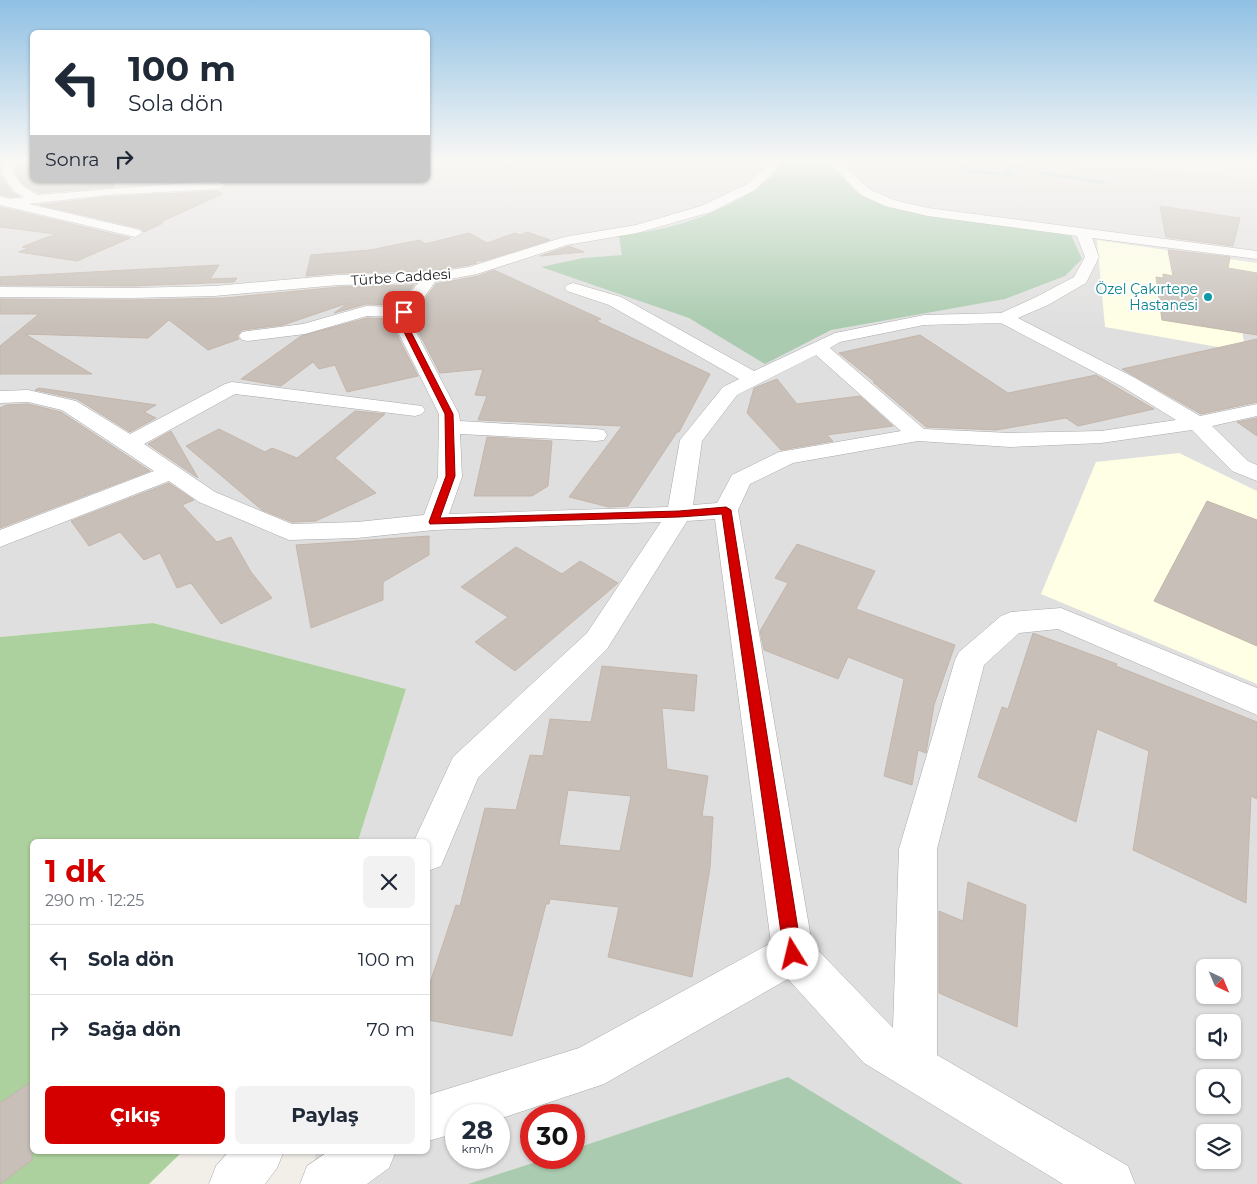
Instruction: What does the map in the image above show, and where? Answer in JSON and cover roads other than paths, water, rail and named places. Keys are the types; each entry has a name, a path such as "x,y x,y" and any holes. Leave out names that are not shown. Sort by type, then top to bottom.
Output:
{"street":[{"path":"64,216 135,233"},
{"name":"Türbe Caddesi","path":"0,292 131,294 214,291 339,280 430,278 472,271 564,241 637,229 681,216"},
{"path":"961,216 1257,255"},
{"path":"430,848 464,768 597,641 679,514 691,440 730,390 835,338 924,320 1004,318 1042,301 1080,280 1092,257 1083,232"},
{"path":"430,278 404,312 407,332 449,414 450,476 434,522"},
{"path":"573,288 615,301 754,379"},
{"path":"248,336 305,329 366,311 404,312"},
{"path":"1004,318 1128,382 1197,423 1240,466 1257,474"},
{"path":"818,347 918,435"},
{"path":"129,443 232,388 415,410"},
{"path":"0,397 28,396 69,405 129,443 206,498 289,532 357,530 434,522 679,514 726,510"},
{"path":"1110,1184 880,1047 793,954 726,510 740,480 787,457 918,435 1010,440 1101,438 1197,423 1257,410"},
{"path":"450,427 596,435"},
{"path":"0,539 170,473"},
{"path":"914,1067 918,849 970,660 1011,623 1062,618 1257,702"},
{"path":"430,1117 588,1068 793,954"},
{"path":"234,1184 258,1154"},
{"path":"325,1184 368,1154"}],"place":[{"name":"Özel Çakırtepe Hastanesi","path":"1208,297"}]}
